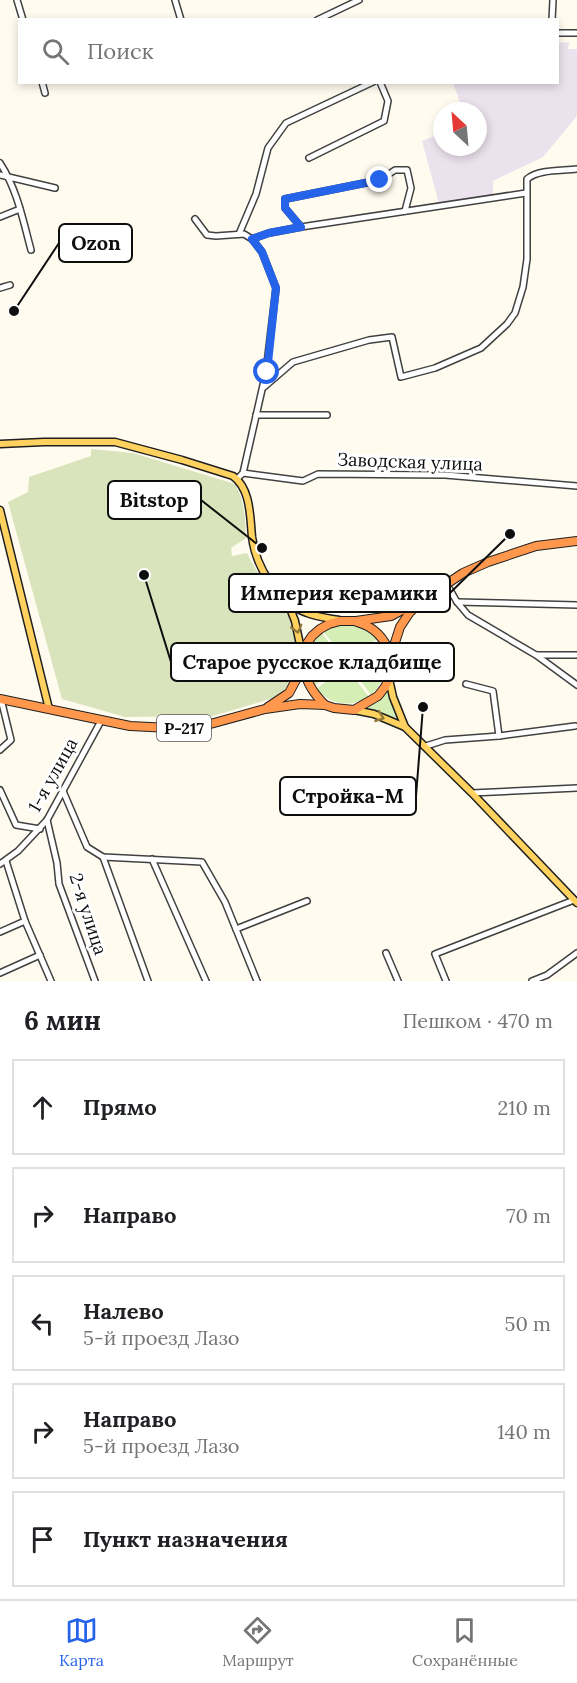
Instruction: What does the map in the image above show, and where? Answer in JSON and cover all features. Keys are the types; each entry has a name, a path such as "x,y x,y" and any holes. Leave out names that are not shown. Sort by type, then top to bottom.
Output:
{"highway":[{"path":"303,656 312,636 329,624 391,616 424,599 463,573 488,562 536,546 577,541"},
{"path":"354,710 378,696 389,679 391,655 404,620 424,599"},
{"path":"356,621 375,630 382,637 391,655"},
{"name":"Р-217","path":"303,656 306,680 311,690 325,705"},
{"name":"Р-217","path":"265,709 289,693 303,667"},
{"name":"Р-217","path":"1,699 130,726 170,728 203,726 265,709 300,704 354,710"}],"main road":[{"path":"0,444 115,442 233,476 244,488 255,552 262,570 273,586 288,602 306,613 340,621"},
{"path":"0,510 49,709"},
{"name":"Р-217","path":"288,602 303,656"},
{"path":"389,679 393,697 405,727 576,902"},
{"name":"Р-217","path":"354,710 374,714 405,727"}],"street":[{"path":"17,0 22,18"},
{"path":"175,0 180,18"},
{"path":"321,18 359,0"},
{"path":"552,18 553,0"},
{"path":"559,33 577,33"},
{"path":"43,84 45,93"},
{"path":"239,234 256,194 268,148 286,123 369,84"},
{"path":"309,158 384,121 388,101 381,84"},
{"path":"0,163 9,177 31,250"},
{"path":"264,387 293,362 369,340 392,337 401,377 435,368 481,348 507,324 515,313 523,287 527,259 526,183 528,178 546,172 577,169"},
{"path":"301,227 285,208 285,199 380,180 395,170 407,170 411,188 405,211"},
{"path":"0,175 55,188"},
{"path":"252,239 301,227 526,193"},
{"path":"0,217 20,209"},
{"path":"195,219 207,235 244,234 252,239 262,252 276,288 264,387 243,473 237,479"},
{"path":"0,288 10,285"},
{"path":"256,415 327,415"},
{"name":"Заводская улица","path":"243,473 303,481 318,474 445,475 577,486"},
{"path":"446,583 468,615 536,655 577,685"},
{"path":"457,602 577,605"},
{"path":"536,655 577,655"},
{"path":"466,684 493,691 499,736"},
{"path":"0,750 11,740 1,699"},
{"name":"1-я улица","path":"0,864 18,851 47,820 101,721"},
{"path":"426,746 445,740 499,736 575,726"},
{"path":"472,793 577,788"},
{"path":"0,790 16,825 40,829"},
{"path":"63,790 87,846 103,857 202,862 225,902 257,981"},
{"name":"2-я улица","path":"47,820 57,863 59,884 95,981"},
{"path":"103,857 148,981"},
{"path":"152,859 206,981"},
{"path":"6,861 25,921 51,981"},
{"path":"236,929 307,901"},
{"path":"446,981 435,954 576,902"},
{"path":"0,932 25,921"},
{"path":"386,952 398,981"},
{"path":"532,981 548,978 577,953"},
{"path":"0,973 40,955"}],"shaded area":[{"path":"569,42 568,49 577,49 577,116 543,157 493,181 493,195 439,204 422,141 433,137 433,156 487,156 487,102 460,102 453,84 559,84 559,43"}],"green space":[{"path":"91,449 133,453 235,484 243,503 246,538 231,548 232,556 247,553 263,581 287,611 293,630 294,672 288,686 277,697 213,716 125,717 62,699 8,502 28,492 29,477 91,456"},
{"path":"345,624 362,628 377,639 355,656 348,653 341,654 324,632"},
{"path":"322,633 339,656 335,662 337,671 314,686 308,672 308,658 312,645"},
{"path":"379,642 385,656 385,670 381,683 371,695 354,672 358,666 357,658"},
{"path":"339,672 345,676 352,675 369,697 355,703 341,703 328,699 316,689"},
{"path":"389,687 397,720 364,710 378,702"}],"place":[{"name":"Ozon","path":"14,311"},
{"name":"Империя керамики","path":"510,534"},
{"name":"Bitstop","path":"262,548"},
{"name":"Старое русское кладбище","path":"144,575"},
{"name":"Стройка-М","path":"423,707"}],"route":[{"path":"267,372 276,288 262,252 252,239 301,227 285,208 285,199 380,180"}]}
